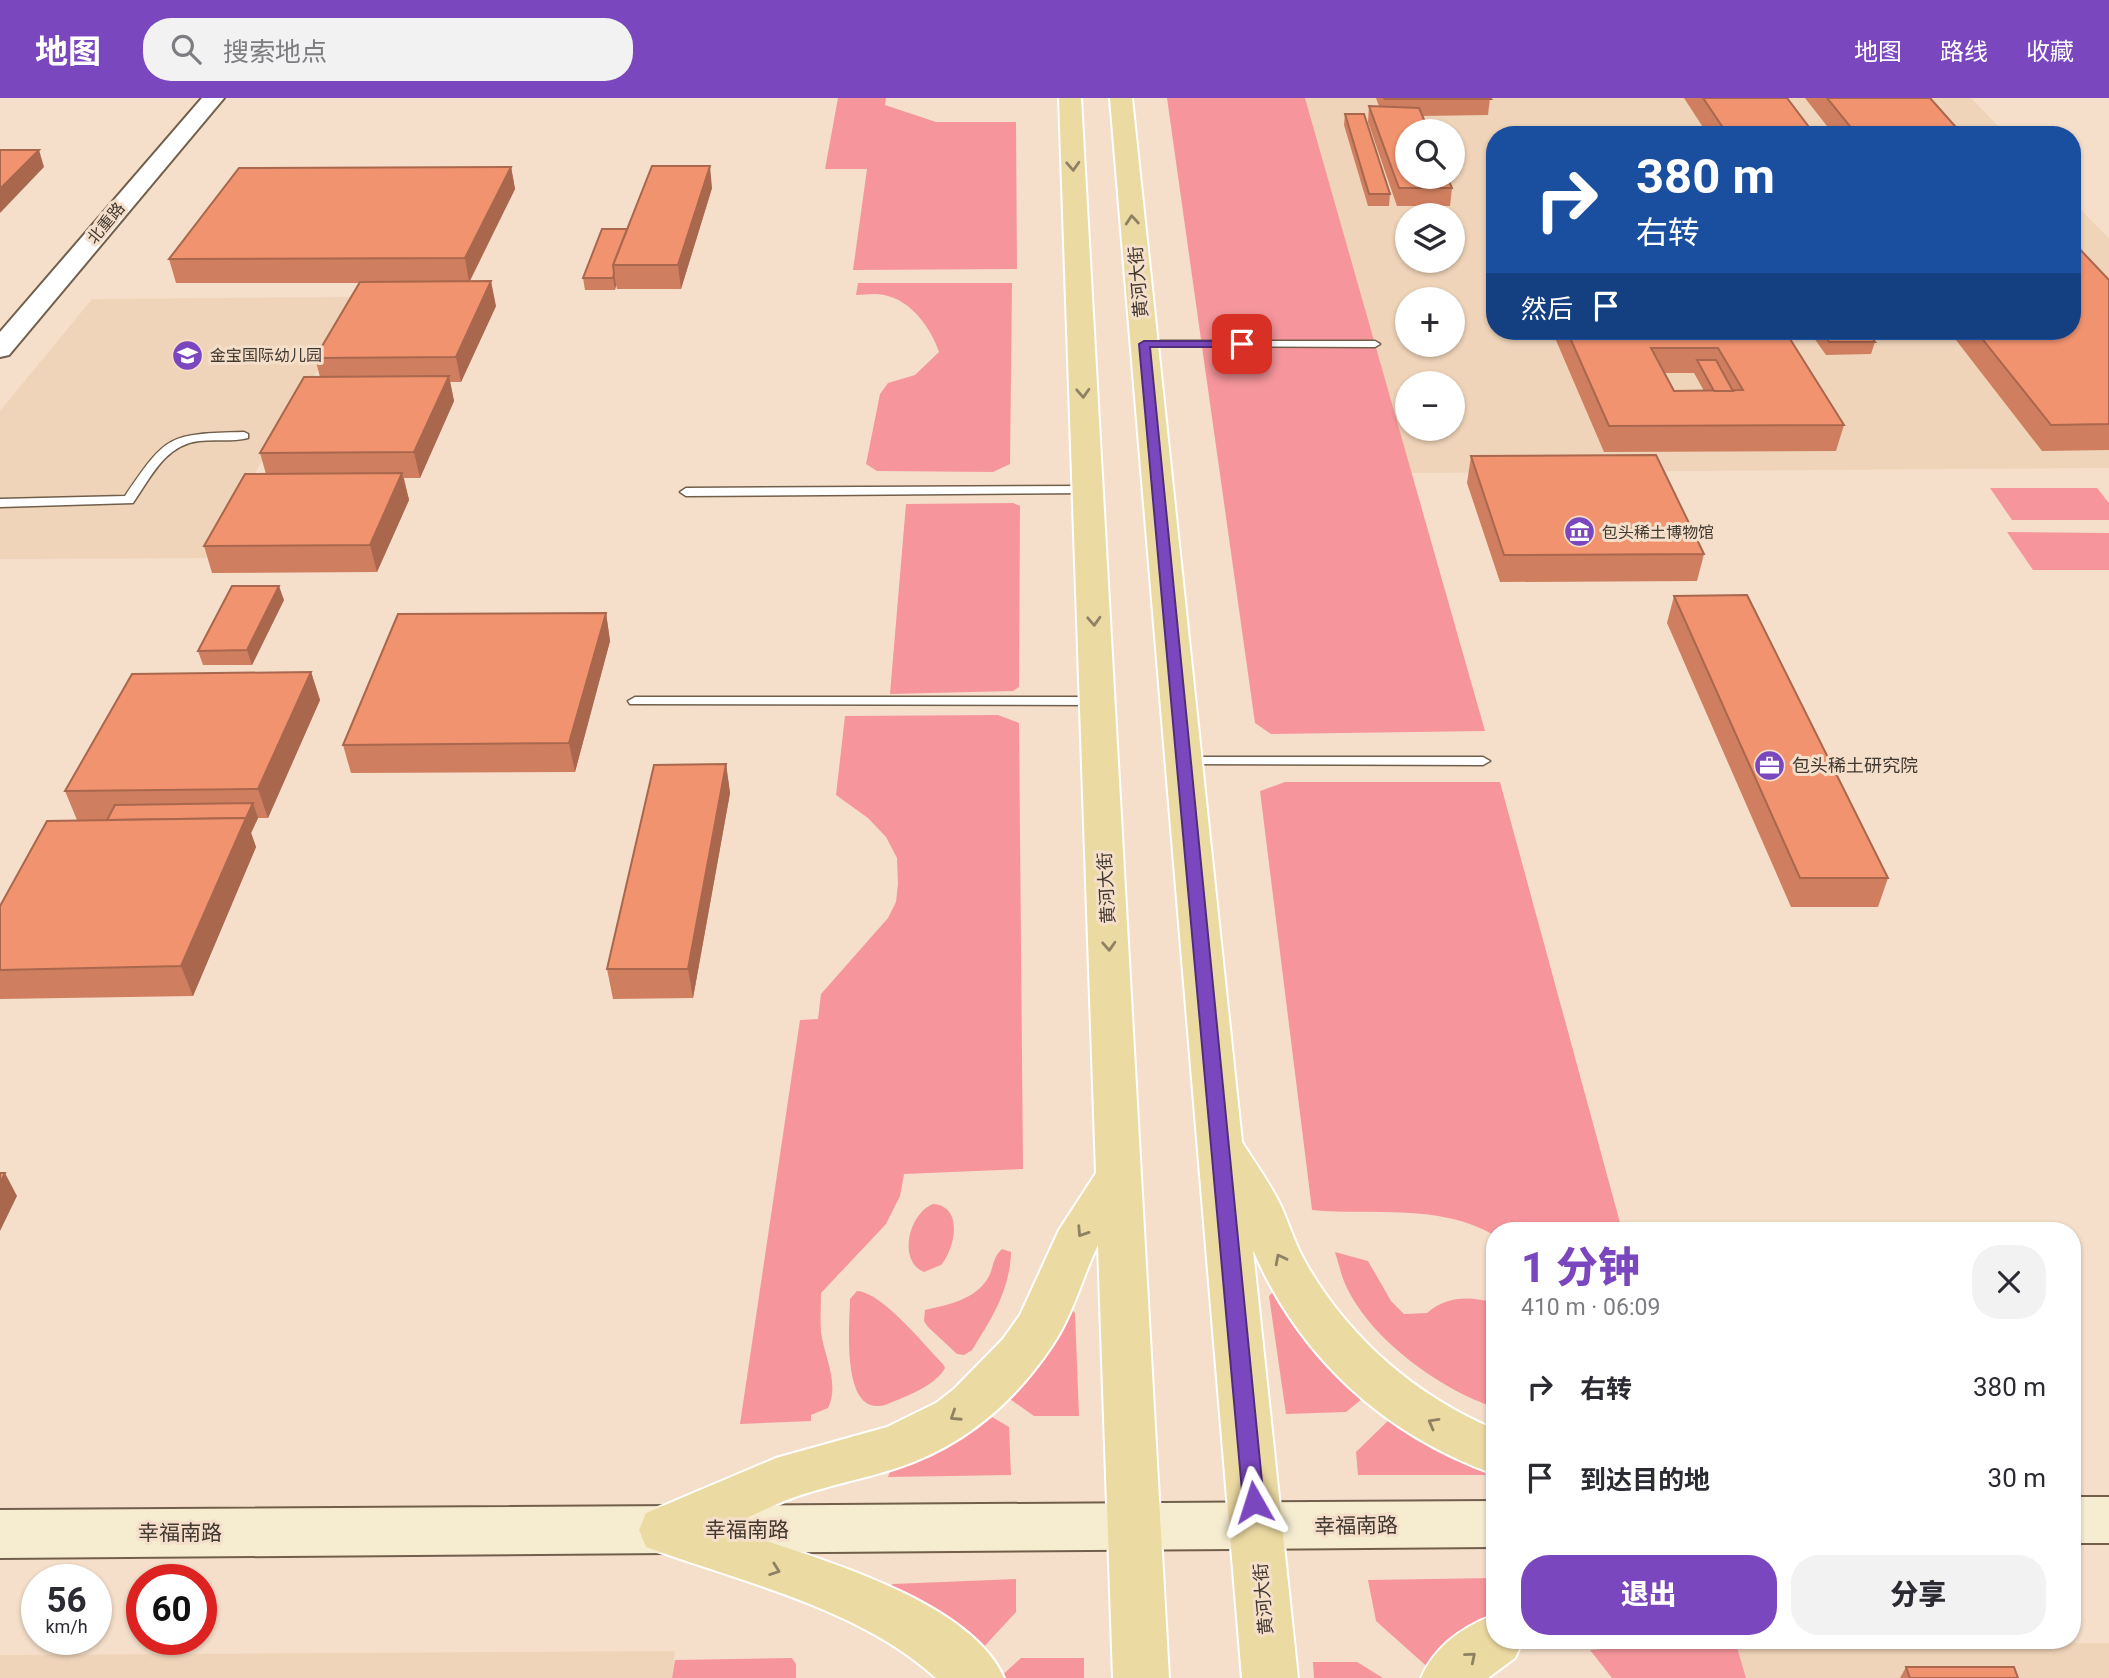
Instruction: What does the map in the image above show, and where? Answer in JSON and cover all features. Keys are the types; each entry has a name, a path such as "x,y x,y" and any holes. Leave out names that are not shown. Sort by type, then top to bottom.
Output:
{"main road":[{"name":"黄河大街","path":"1070,98 1141,1678"},
{"name":"黄河大街","path":"1121,98 1270,1678"},
{"path":"1220,1145 1257,1204 1290,1278 1343,1351 1378,1388 1432,1424 1486,1448"},
{"path":"665,1530 794,1474 897,1446 954,1418 972,1404 1020,1353 1037,1329 1063,1277 1075,1243 1119,1174"},
{"path":"2081,1520 2109,1520"},
{"name":"幸福南路","path":"0,1534 1486,1524"},
{"path":"665,1530 843,1593 889,1613 930,1637 976,1678"},
{"path":"1449,1678 1486,1646"}],"street":[{"name":"北重路","path":"0,349 213,98"}],"lane":[{"path":"1144,344 1375,344"},
{"path":"0,503 129,500 163,450 172,443 189,437 244,436"},
{"path":"686,492 1088,490"},
{"path":"635,701 1097,702"},
{"path":"1184,761 1483,761"}],"shaded area":[{"path":"838,98 886,98 885,105 936,122 1016,122 1017,269 853,270 867,169 825,169"},
{"path":"1167,98 1305,98 1395,414 1395,441 1403,441 1485,731 1271,734 1255,723"},
{"path":"1305,98 1971,98 1998,126 1486,126 1486,340 2081,340 2081,210 2109,238 2109,468 1411,473 1402,441 1465,441 1465,371 1395,371 1395,416"},
{"path":"858,283 1012,283 1010,464 993,472 877,471 866,464 880,394 888,383 915,375 939,352 931,334 911,309 884,295 856,295"},
{"path":"365,297 285,421 206,558 0,559 0,411 92,299"},
{"path":"1990,488 2097,488 2109,503 2109,520 2012,520"},
{"path":"1013,503 1020,506 1019,687 1013,691 890,694 906,504"},
{"path":"2007,532 2109,533 2109,570 2033,570"},
{"path":"998,715 1019,723 1023,1169 904,1174 900,1196 886,1224 821,1293 821,1332 832,1380 828,1408 811,1415 811,1421 740,1424 800,1020 818,1019 821,994 888,918 896,902 897,858 886,837 868,818 836,795 845,716"},
{"path":"1285,782 1500,782 1620,1222 1486,1222 1486,1231 1451,1218 1428,1215 1312,1210 1260,791"},
{"path":"933,1204 949,1212 953,1220 953,1239 941,1265 924,1272 911,1258 909,1237 918,1217"},
{"path":"1002,1249 1011,1252 1007,1279 999,1303 972,1350 964,1355 957,1354 928,1327 924,1321 925,1310 960,1300 976,1292 988,1278 996,1256"},
{"path":"1335,1252 1368,1261 1391,1301 1404,1314 1427,1313 1443,1303 1459,1299 1486,1301 1486,1404 1452,1389 1410,1361 1373,1326 1345,1284"},
{"path":"1276,1289 1367,1395 1346,1412 1286,1414 1269,1296"},
{"path":"857,1291 878,1300 890,1310 943,1364 945,1368 937,1378 918,1391 879,1406 867,1403 858,1394 850,1362 849,1343 850,1299"},
{"path":"1070,1308 1075,1313 1079,1416 1034,1416 1007,1397"},
{"path":"987,1414 1009,1427 1011,1475 888,1477 891,1469"},
{"path":"1394,1415 1486,1468 1485,1475 1358,1475 1356,1452"},
{"path":"1486,1578 1486,1628 1432,1671 1376,1621 1368,1580"},
{"path":"1016,1579 1016,1612 978,1653 888,1587 893,1584"},
{"path":"2081,1643 2109,1643 2109,1678 1746,1678 1737,1649 2081,1649"},
{"path":"1737,1649 1746,1678 1612,1678 1590,1650"},
{"path":"675,1651 672,1678 0,1678 0,1655"},
{"path":"792,1658 796,1664 796,1678 672,1678 675,1660"},
{"path":"1021,1658 1084,1658 1084,1678 999,1678"},
{"path":"1313,1662 1357,1662 1383,1678 1314,1678"}],"building":[{"path":"1490,98 1491,99 1385,99"},
{"path":"1703,98 1787,98 1808,126 1722,126"},
{"path":"1827,98 1930,98 1955,126 1850,126"},
{"path":"1369,106 1419,108 1424,119 1395,119 1395,177"},
{"path":"1345,114 1364,114 1390,194 1369,194"},
{"path":"0,150 39,150 0,189"},
{"path":"652,166 710,166 678,265 613,265"},
{"path":"511,167 465,258 169,259 239,168"},
{"path":"602,229 627,229 613,265 613,278 583,278"},
{"path":"2081,250 2109,280 2109,424 2051,425 1983,340 2081,340"},
{"path":"491,281 456,357 315,358 360,282"},
{"path":"1571,340 1791,340 1844,425 1609,426","holes":["1651,348 1718,348 1743,390 1674,391"]},
{"path":"1828,340 1875,342 1829,342"},
{"path":"1697,360 1716,360 1733,391 1714,391"},
{"path":"449,376 414,452 260,453 304,377"},
{"name":"包头稀土博物馆","path":"1656,455 1704,554 1504,555 1471,456"},
{"path":"402,473 370,545 204,546 245,474"},
{"path":"232,586 279,586 247,650 198,651"},
{"name":"包头稀土研究院","path":"1747,595 1888,878 1800,878 1674,596"},
{"path":"606,613 569,743 343,745 398,614"},
{"path":"311,672 258,789 65,791 132,674"},
{"path":"726,764 688,969 607,969 654,765"},
{"path":"253,803 246,818 107,820 115,805"},
{"path":"246,818 181,966 0,970 0,906 47,821"},
{"path":"1906,1667 2014,1667 2018,1678 1910,1678"}],"place":[{"name":"金宝国际幼儿园","path":"187,355"},
{"name":"包头稀土博物馆","path":"1579,532"},
{"name":"包头稀土研究院","path":"1769,765"}],"route":[{"path":"1242,344 1144,344 1254,1502"}]}
